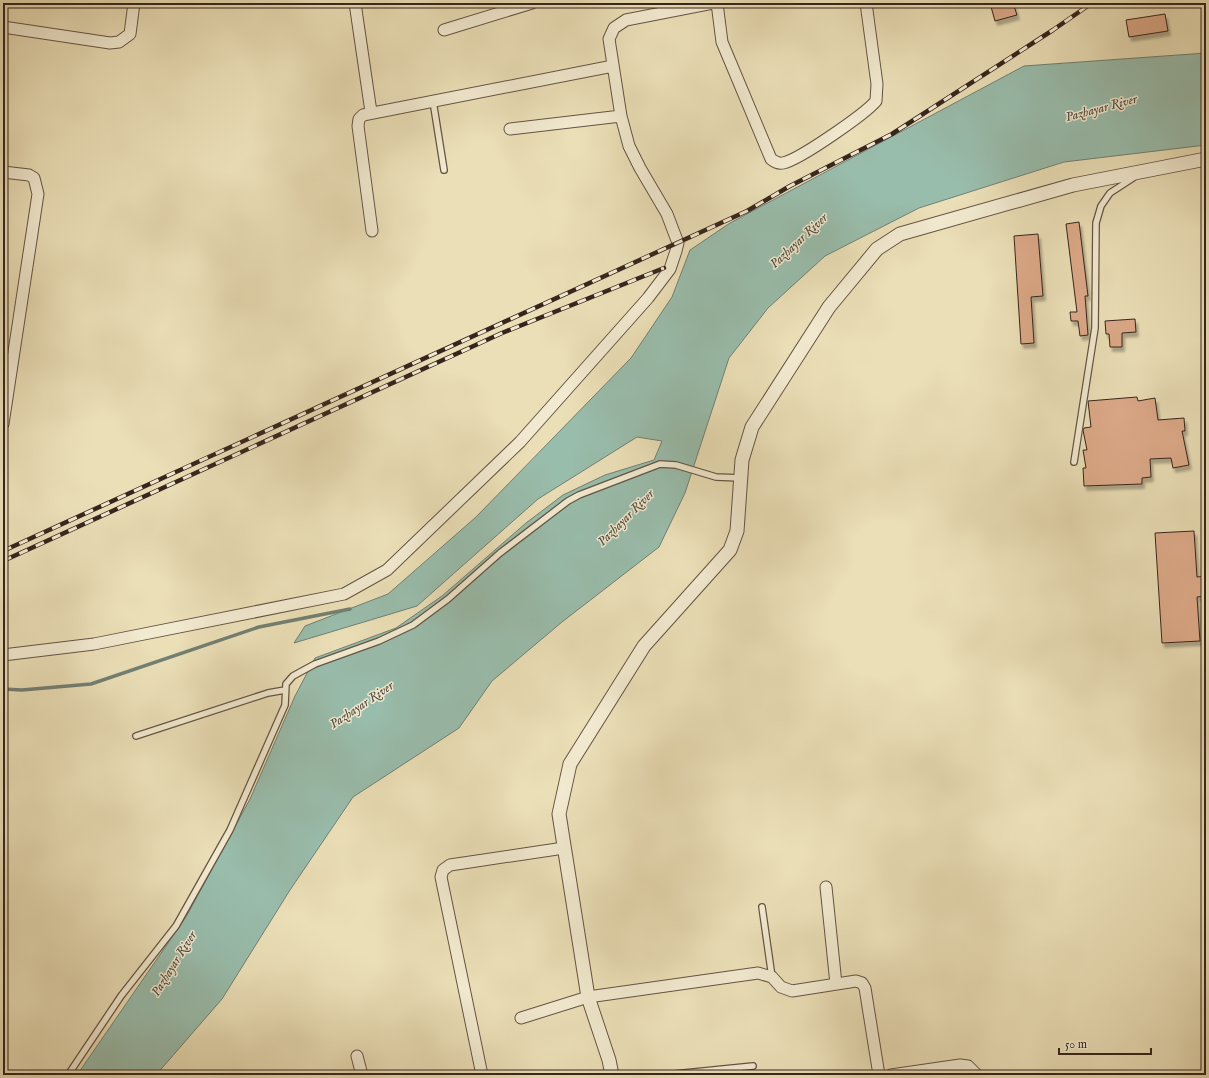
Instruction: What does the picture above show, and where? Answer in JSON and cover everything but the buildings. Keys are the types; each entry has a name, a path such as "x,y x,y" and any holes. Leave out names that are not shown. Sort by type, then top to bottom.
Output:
{"street":[{"path":"3,27 110,43 119,42 130,34 134,3"},
{"path":"355,3 371,112"},
{"path":"444,30 508,7 532,3"},
{"path":"3,655 94,644 344,594 387,570 520,442 648,298 670,269 678,243 667,214 629,146 621,116 610,39 618,24 626,20 713,3"},
{"path":"717,3 722,42 772,159 776,163 793,160 811,150 876,101 877,84 866,3"},
{"path":"372,231 358,126 359,119 363,115 371,112 613,66"},
{"path":"510,129 621,116"},
{"path":"612,1075 609,1060 588,997 559,814 570,764 644,646 730,550 737,531 742,460 752,427 829,307 877,249 900,234 1073,185 1206,159"},
{"path":"3,172 29,175 34,178 38,194 3,424"},
{"path":"482,1075 441,877 443,870 450,865 564,848"},
{"path":"826,887 836,984"},
{"path":"521,1018 588,997 758,973 772,977 781,987 792,991 856,981 862,983 865,988 878,1075"},
{"path":"357,1056 362,1075"},
{"path":"891,1075 960,1065 968,1066 977,1075"}],"lane":[{"path":"433,100 444,170"},
{"path":"1074,462 1095,328 1096,223 1101,206 1110,193 1145,170"},
{"path":"68,1075 121,996 180,919 230,830 285,705 285,690 289,679 302,671 379,641 413,625 448,599 500,553 568,501 579,495 660,464 676,465 716,477 741,478"},
{"path":"136,736 268,693 285,690"},
{"path":"762,907 772,977"},
{"path":"664,1075 753,1066"}],"water":[{"name":"Pazhayar River","path":"1206,53 1206,145 1064,162 919,208 825,256 768,308 729,358 685,493 659,547 562,622 492,681 459,728 353,797 290,890 222,999 156,1075 77,1075 186,917 250,799 295,696 315,658 396,628 442,596 526,523 563,495 605,475 654,460 662,441 637,437 538,499 417,606 294,643 305,626 388,594 476,517 631,358 672,297 690,250 730,223 1024,66"}],"waterway":[{"path":"3,689 22,690 91,684 259,627 350,609"}],"railway":[{"path":"3,551 747,211 790,186 892,134 1053,30 1092,3"},
{"path":"3,561 502,333 664,268"}]}
